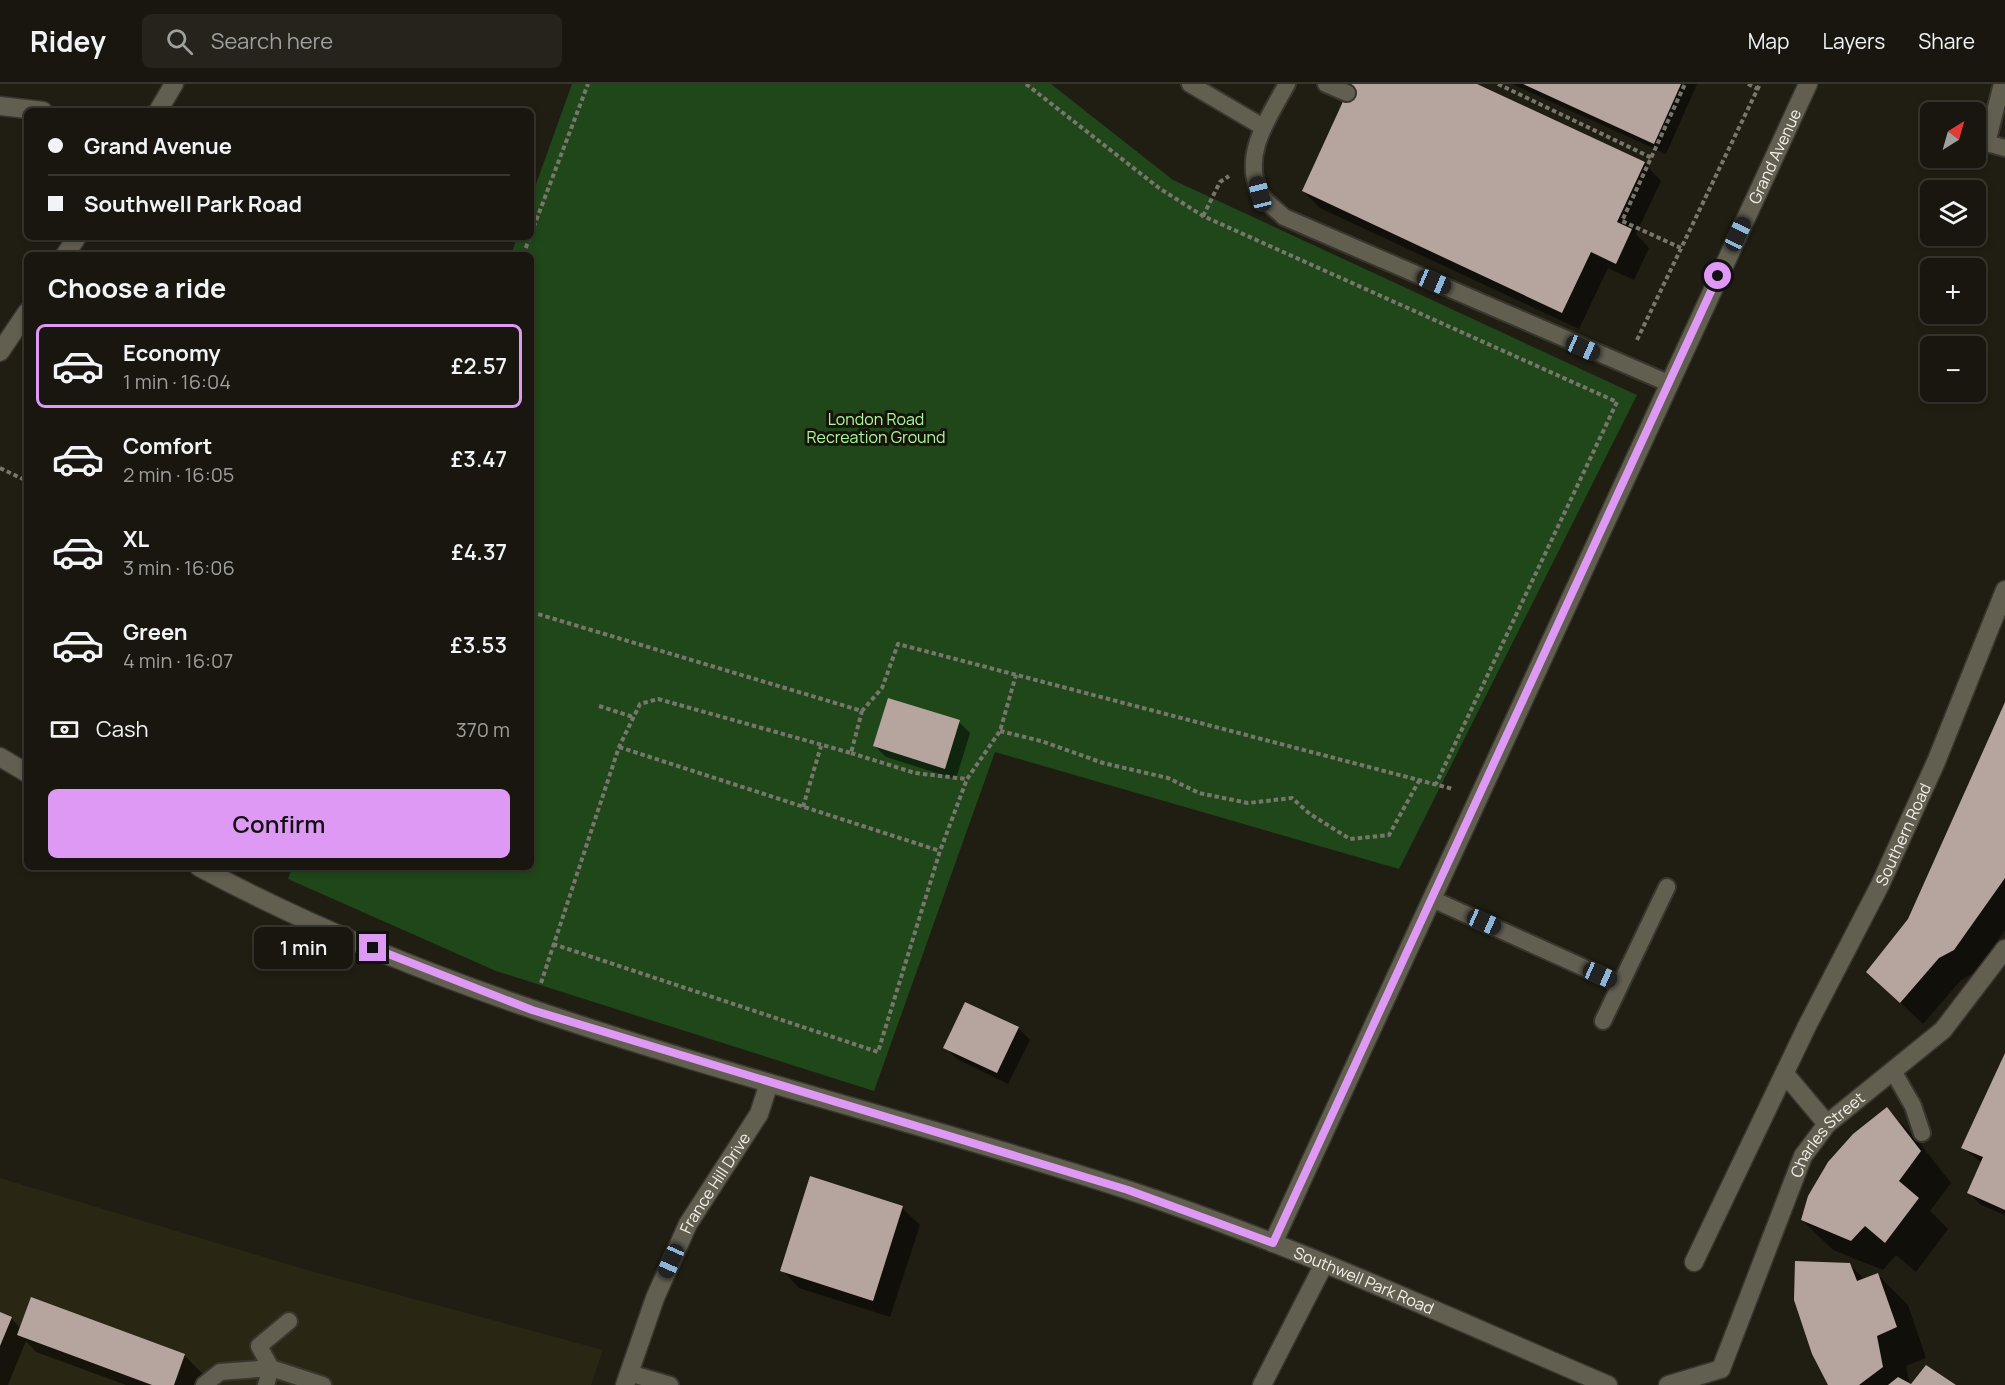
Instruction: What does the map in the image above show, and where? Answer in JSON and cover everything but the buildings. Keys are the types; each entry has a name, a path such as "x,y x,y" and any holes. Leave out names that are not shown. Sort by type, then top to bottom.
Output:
{"street":[{"path":"160,108 174,84"},
{"name":"Grand Avenue","path":"1273,1243 1432,899 1476,797 1808,84"},
{"path":"0,106 24,109"},
{"path":"0,352 24,316"},
{"name":"Southern Road","path":"1694,1262 1880,885 1936,762 2005,590"},
{"path":"0,757 24,771"},
{"name":"Southwell Park Road","path":"205,870 319,926 532,1010 1128,1190 1273,1243 1608,1385"},
{"name":"Charles Street","path":"1723,1377 1803,1156 1827,1124 1943,1030 2005,949"},
{"path":"1785,1074 1827,1124"},
{"name":"France Hill Drive","path":"627,1379 655,1298 688,1224 759,1114 769,1083"},
{"path":"1262,1385 1324,1264"},
{"path":"1668,1385 1723,1377"}],"lane":[{"path":"1190,84 1263,127"},
{"path":"1287,84 1263,127 1252,160 1260,194 1284,217 1668,383"},
{"path":"1326,84 1347,93"},
{"path":"2002,84 1987,143 2005,148"},
{"path":"1603,1020 1667,887"},
{"path":"1432,899 1620,984"},
{"path":"1893,1071 1913,1106 1922,1133"},
{"path":"266,1385 271,1368 259,1346 290,1321"},
{"path":"204,1385 220,1372 271,1368 323,1385"},
{"path":"627,1379 670,1385"}],"path":[{"path":"534,226 588,84"},
{"path":"1026,84 1159,188 1203,216 1617,402"},
{"path":"1498,84 1652,158"},
{"path":"1681,248 1622,220 1685,84"},
{"path":"1436,784 1617,402 1626,366 1759,86 1748,84"},
{"path":"1203,216 1220,182 1252,160"},
{"path":"0,468 24,480"},
{"path":"534,613 862,711"},
{"path":"850,753 862,711 882,688 898,644 1420,779 1476,797"},
{"path":"553,944 878,1052 940,851 967,779 1000,731 1016,674"},
{"path":"532,1010 619,747 640,704 658,699 915,773 967,779"},
{"path":"599,706 633,717"},
{"path":"1000,731 1041,741 1103,763 1168,778 1198,793 1248,802 1292,798 1310,813 1350,839 1389,835 1420,779"},
{"path":"803,807 821,746"},
{"path":"619,747 940,851"}],"shaded area":[{"path":"0,1178 307,1270 603,1350 591,1385 0,1385"}],"green space":[{"name":"London Road Recreation Ground","path":"572,84 1051,84 1173,180 1637,395 1399,869 995,752 874,1091 496,971 288,879 291,870 534,870 534,252 512,252 516,240 534,240 534,190"}],"route":[{"path":"373,948 532,1010 1128,1190 1273,1243 1432,899 1476,797 1718,276"}]}
